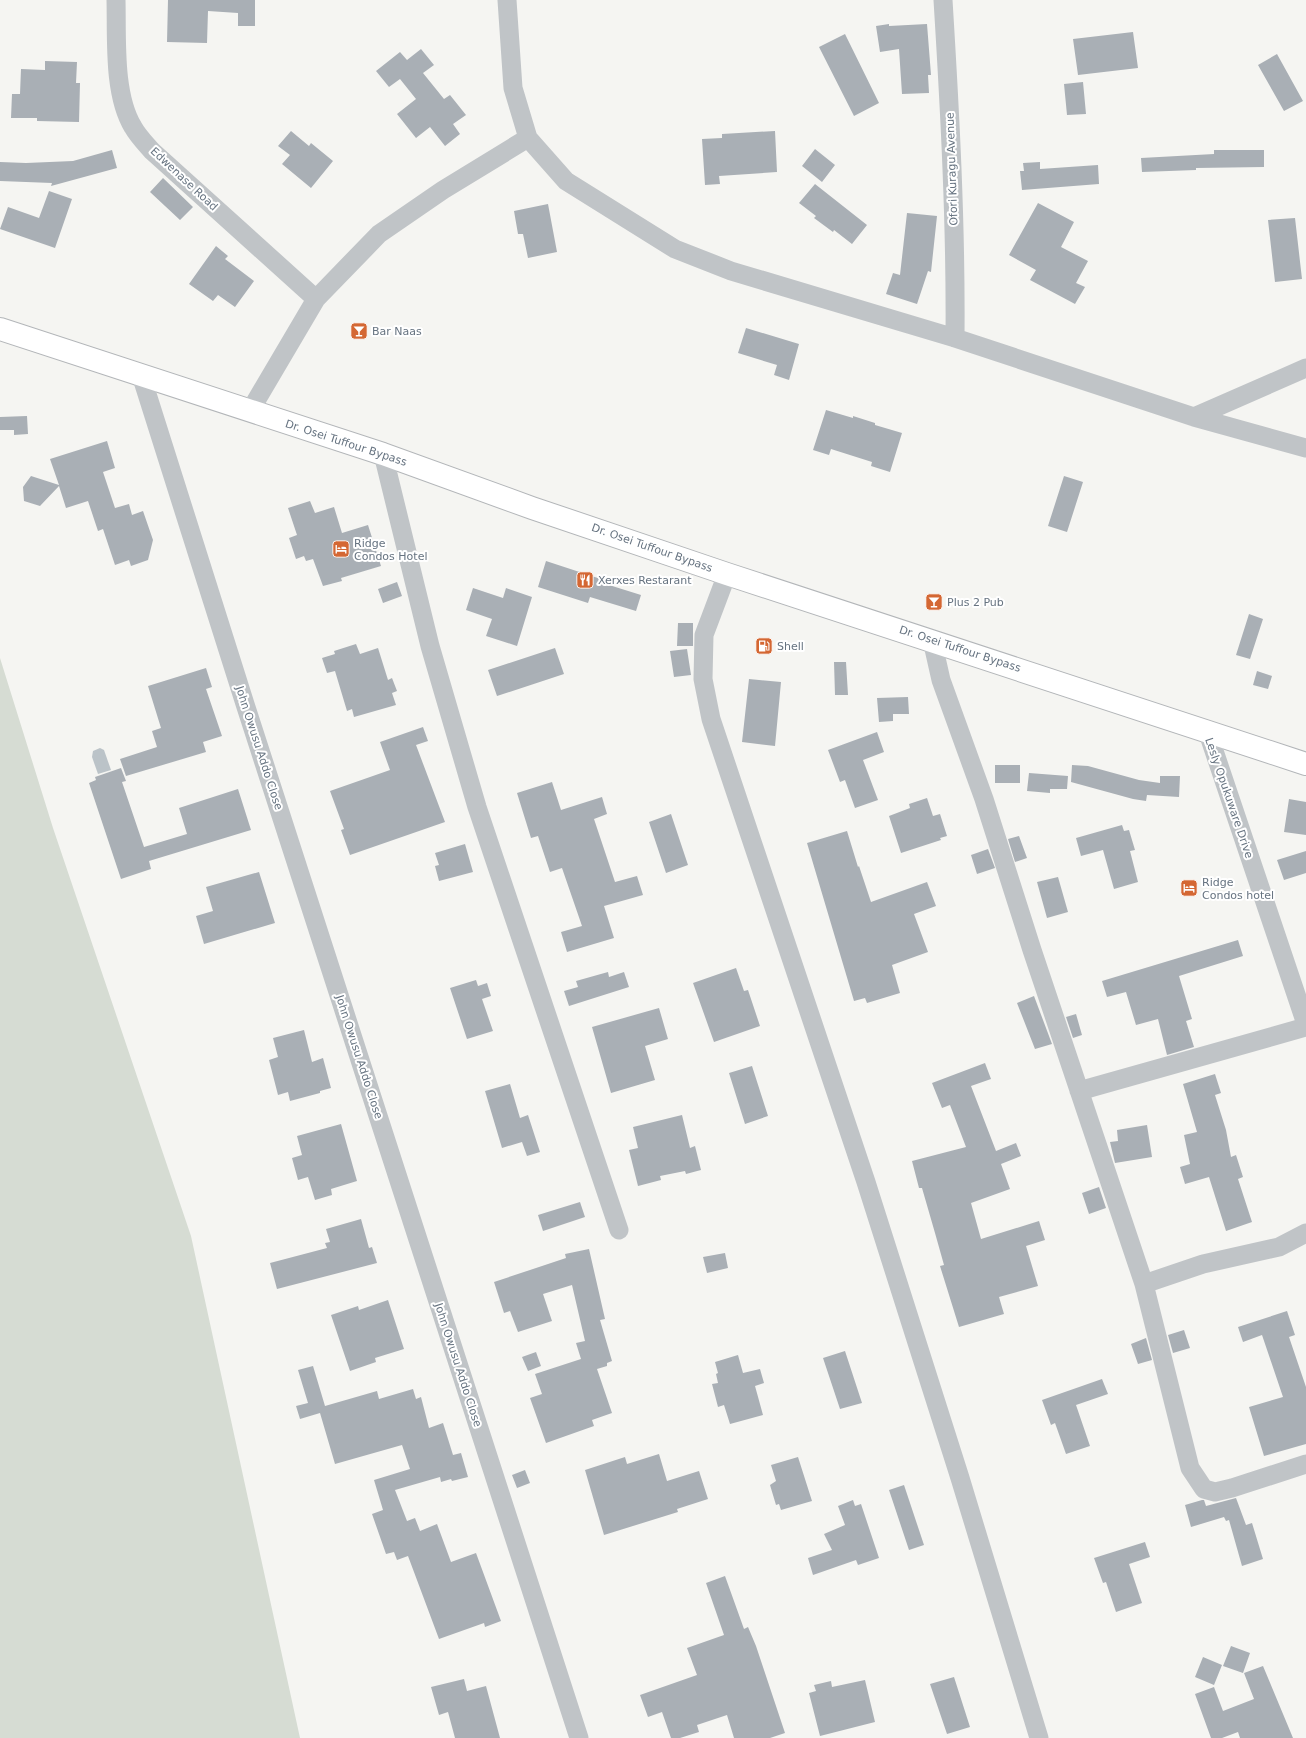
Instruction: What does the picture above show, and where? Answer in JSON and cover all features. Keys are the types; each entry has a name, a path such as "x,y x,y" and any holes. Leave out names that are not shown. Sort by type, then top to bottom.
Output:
{"highway":[{"name":"Dr. Osei Tuffour Bypass","path":"0,329 383,454 532,508 727,574 1207,730 1306,764"}],"street":[{"name":"Edwenase Road","path":"116,0 118,71 122,98 132,126 152,151 316,299"},
{"path":"507,0 513,88 528,138 566,181 675,249 731,270 955,338 1194,417 1306,448"},
{"name":"Ofori Kuragu Avenue","path":"942,0 951,121 955,266 955,338"},
{"path":"250,411 316,299 379,234 443,190 528,138"},
{"path":"1194,417 1306,368"},
{"name":"John Owusu Addo Close","path":"140,375 579,1738"},
{"path":"383,454 430,646 477,807 619,1230"},
{"path":"727,574 704,635 703,679 711,719 866,1182 962,1486 1039,1738"},
{"path":"932,640 941,680 984,799 1032,950 1144,1284 1190,1468 1204,1489 1215,1492 1306,1464"},
{"name":"Lesly Opukuware Drive","path":"1207,730 1306,1026"},
{"path":"1080,1091 1306,1026"},
{"path":"1144,1284 1203,1264 1278,1247 1306,1233"}],"shaded area":[{"path":"0,658 53,828 191,1236 300,1738 0,1738"},
{"path":"100,748 104,750 111,770 98,774 92,757 93,751"}],"building":[{"path":"168,0 255,0 255,26 238,26 238,13 208,11 207,43 167,42"},
{"path":"889,24 889,26 927,24 931,75 928,75 929,93 902,94 899,49 880,52 876,26"},
{"path":"1133,32 1138,68 1078,75 1073,39"},
{"path":"845,34 879,103 854,116 819,47"},
{"path":"421,49 434,65 423,73 444,99 450,95 466,115 453,124 460,134 445,146 430,127 416,138 397,114 416,99 400,79 389,87 376,71 400,52 407,60"},
{"path":"1277,54 1303,101 1284,111 1258,65"},
{"path":"45,61 77,62 76,83 80,83 79,122 37,121 37,118 11,118 12,94 20,94 21,69 45,70"},
{"path":"1083,82 1086,114 1067,115 1064,84"},
{"path":"291,131 309,146 311,143 333,161 311,188 282,164 290,155 278,146"},
{"path":"775,131 777,172 719,176 720,184 705,185 702,139 722,138 722,134"},
{"path":"815,149 835,165 822,182 802,166"},
{"path":"112,150 117,168 51,186 52,183 0,181 0,162 26,163 73,161"},
{"path":"1214,150 1264,150 1264,167 1196,168 1196,170 1142,172 1141,158 1214,154"},
{"path":"1040,162 1040,169 1098,165 1099,184 1022,190 1020,171 1024,171 1023,163"},
{"path":"163,178 193,207 180,220 150,192"},
{"path":"815,184 867,225 852,244 834,230 833,232 814,218 816,216 799,203"},
{"path":"49,191 72,199 55,248 0,229 8,207 39,218"},
{"path":"1038,203 1074,222 1061,247 1088,261 1076,283 1085,287 1075,304 1030,280 1036,270 1009,255"},
{"path":"548,204 557,252 528,258 523,234 518,234 514,211"},
{"path":"907,213 937,216 931,272 928,271 917,304 886,294 893,273 900,275"},
{"path":"1295,218 1302,279 1275,282 1268,220"},
{"path":"216,246 228,256 225,259 254,281 235,307 218,295 213,301 189,284"},
{"path":"746,328 799,344 789,380 774,375 777,365 738,353"},
{"path":"826,410 853,418 853,416 875,423 875,425 902,433 890,472 871,466 872,462 831,449 829,455 813,450"},
{"path":"27,416 28,434 14,435 14,430 0,430 0,417"},
{"path":"107,441 115,468 103,472 115,508 129,504 132,515 143,511 153,540 148,560 131,566 129,560 115,565 103,529 98,531 88,501 66,508 59,486 40,506 24,501 23,487 31,476 59,485 50,459"},
{"path":"1064,476 1083,482 1067,532 1048,526"},
{"path":"310,501 315,513 334,507 342,533 368,525 381,566 341,578 342,581 323,586 313,559 306,561 304,556 296,559 289,538 297,535 288,508"},
{"path":"546,561 610,582 609,585 641,595 636,611 590,597 588,603 538,587"},
{"path":"397,582 402,596 383,603 378,589"},
{"path":"473,588 503,598 506,588 532,597 517,646 486,636 492,619 466,610"},
{"path":"1249,614 1263,619 1250,659 1236,655"},
{"path":"678,623 693,623 693,646 677,646"},
{"path":"356,644 360,654 378,648 388,680 392,678 397,691 392,693 396,705 354,717 352,709 347,711 335,671 327,673 322,658 335,654 334,651"},
{"path":"555,648 564,674 497,696 488,670"},
{"path":"687,649 691,675 674,677 670,651"},
{"path":"834,662 846,662 848,695 835,695"},
{"path":"206,668 212,687 206,689 222,736 203,742 206,752 126,776 120,759 157,747 152,731 161,728 148,686"},
{"path":"1257,671 1272,676 1268,689 1253,685"},
{"path":"749,679 781,682 775,746 742,742"},
{"path":"908,697 909,714 893,714 893,721 879,722 877,698"},
{"path":"423,727 428,741 416,745 445,822 350,855 341,830 344,829 330,791 390,770 380,742"},
{"path":"877,732 884,752 863,760 878,800 855,808 845,780 840,782 828,750"},
{"path":"995,765 1020,765 1020,783 995,783"},
{"path":"1072,765 1088,766 1139,780 1160,783 1160,776 1180,776 1179,797 1147,795 1146,801 1133,799 1071,782"},
{"path":"121,768 126,781 122,782 144,847 187,834 179,808 238,789 251,830 149,861 151,869 121,879 89,783 96,780 95,777"},
{"path":"1029,773 1068,776 1067,789 1050,789 1050,793 1027,791"},
{"path":"552,782 561,810 602,797 607,814 594,819 615,882 637,876 643,895 604,906 614,938 567,952 561,932 582,926 562,868 550,872 538,836 531,838 517,793"},
{"path":"927,798 933,816 940,814 947,836 940,838 941,840 901,853 889,816 910,808 909,804"},
{"path":"1289,799 1306,802 1306,835 1284,832"},
{"path":"671,814 688,865 666,873 649,822"},
{"path":"1122,825 1124,831 1129,830 1135,850 1130,851 1138,882 1114,889 1103,850 1081,856 1076,838"},
{"path":"847,831 871,902 927,882 936,906 914,914 928,952 892,965 900,993 867,1003 865,998 854,1001 807,843"},
{"path":"1019,836 1027,858 1015,862 1008,839"},
{"path":"465,844 473,872 439,881 435,866 439,865 435,853"},
{"path":"988,849 995,868 977,874 971,855"},
{"path":"1306,851 1306,873 1284,880 1277,860"},
{"path":"259,872 275,923 204,944 196,916 213,911 206,887"},
{"path":"1058,877 1068,912 1047,918 1037,882"},
{"path":"1238,940 1243,956 1179,976 1192,1019 1186,1021 1194,1047 1167,1055 1158,1019 1136,1025 1126,992 1107,997 1102,981"},
{"path":"736,968 744,991 748,990 760,1026 714,1042 693,983"},
{"path":"608,972 609,977 624,972 629,987 569,1006 564,991 578,987 576,981"},
{"path":"476,980 478,986 487,983 491,996 482,999 493,1031 467,1039 450,988"},
{"path":"1034,996 1052,1044 1035,1049 1017,1003"},
{"path":"659,1008 668,1039 645,1046 655,1080 611,1093 592,1027"},
{"path":"1076,1014 1082,1035 1073,1038 1066,1017"},
{"path":"304,1030 312,1062 323,1058 331,1088 320,1091 320,1093 290,1101 288,1092 278,1095 269,1060 278,1057 273,1038"},
{"path":"985,1063 991,1079 971,1086 996,1151 1016,1143 1021,1156 1001,1164 1010,1189 971,1203 981,1239 1039,1221 1045,1240 1026,1246 1038,1286 999,1297 1004,1314 959,1327 940,1266 944,1265 935,1233 922,1188 919,1188 912,1161 966,1147 950,1105 942,1108 932,1083"},
{"path":"752,1066 768,1116 745,1124 729,1073"},
{"path":"1215,1074 1221,1093 1215,1095 1226,1130 1231,1157 1236,1155 1243,1177 1238,1179 1252,1222 1226,1231 1209,1177 1185,1184 1180,1167 1190,1164 1184,1135 1197,1132 1183,1084"},
{"path":"510,1084 520,1118 528,1115 540,1152 527,1156 522,1142 502,1148 485,1091"},
{"path":"682,1115 690,1148 695,1146 701,1170 686,1174 685,1171 660,1176 661,1180 638,1186 629,1150 638,1148 633,1127"},
{"path":"341,1124 357,1181 331,1189 332,1195 315,1200 308,1177 298,1180 292,1158 302,1155 297,1136"},
{"path":"1147,1125 1152,1157 1115,1163 1110,1142 1118,1141 1117,1130"},
{"path":"1099,1187 1106,1208 1089,1214 1082,1193"},
{"path":"580,1202 585,1217 543,1231 538,1215"},
{"path":"361,1219 369,1248 372,1247 377,1263 277,1289 270,1263 327,1248 325,1243 330,1242 326,1229"},
{"path":"589,1249 605,1319 600,1320 612,1361 607,1363 607,1366 597,1369 612,1413 592,1420 594,1426 546,1443 530,1398 542,1394 535,1374 581,1359 576,1343 585,1341 572,1285 543,1294 552,1321 518,1332 510,1311 504,1313 494,1282 566,1258 565,1254"},
{"path":"725,1253 728,1268 707,1273 703,1257"},
{"path":"388,1300 404,1349 375,1358 376,1362 350,1371 331,1315 358,1306 359,1310"},
{"path":"1287,1311 1295,1335 1289,1337 1306,1387 1306,1444 1264,1456 1249,1407 1283,1397 1262,1335 1243,1342 1238,1327"},
{"path":"1184,1330 1190,1348 1173,1353 1168,1335"},
{"path":"1146,1338 1152,1360 1138,1364 1131,1344"},
{"path":"845,1351 862,1403 840,1409 823,1358"},
{"path":"536,1352 541,1366 528,1371 522,1357"},
{"path":"738,1355 743,1373 760,1369 764,1383 755,1386 763,1415 730,1424 724,1405 718,1407 712,1384 718,1383 716,1374 718,1373 715,1362"},
{"path":"313,1366 325,1406 377,1391 379,1399 413,1389 416,1399 421,1397 429,1428 443,1423 453,1455 461,1453 468,1477 441,1482 440,1477 395,1490 407,1521 415,1518 420,1531 437,1524 451,1562 476,1553 501,1621 485,1627 484,1623 439,1639 408,1556 397,1560 394,1552 386,1554 372,1514 383,1510 374,1480 410,1469 402,1445 335,1464 320,1413 300,1419 296,1406 308,1403 298,1370"},
{"path":"1102,1379 1108,1394 1076,1405 1090,1446 1066,1454 1055,1423 1051,1425 1042,1400"},
{"path":"659,1454 667,1481 699,1471 708,1499 677,1509 678,1512 604,1535 585,1470 625,1457 627,1464"},
{"path":"798,1457 812,1501 781,1510 779,1504 776,1505 770,1485 776,1481 771,1465"},
{"path":"525,1470 530,1483 517,1488 512,1475"},
{"path":"904,1485 924,1545 909,1550 889,1490"},
{"path":"1236,1498 1246,1525 1252,1523 1263,1559 1242,1566 1229,1520 1226,1521 1224,1517 1191,1527 1185,1505 1204,1500 1206,1506"},
{"path":"853,1500 855,1506 861,1504 879,1558 858,1565 856,1560 813,1575 808,1558 832,1550 824,1534 845,1525 838,1506"},
{"path":"1145,1542 1150,1557 1129,1564 1142,1603 1116,1612 1106,1582 1103,1583 1094,1558"},
{"path":"725,1576 744,1629 748,1627 756,1646 785,1733 770,1738 734,1738 727,1715 697,1725 699,1732 680,1738 671,1738 662,1712 648,1717 640,1695 697,1675 687,1648 724,1635 706,1583"},
{"path":"1231,1646 1250,1653 1243,1673 1223,1666"},
{"path":"1203,1657 1222,1665 1214,1685 1195,1677"},
{"path":"1263,1666 1293,1738 1240,1738 1238,1732 1222,1738 1211,1738 1195,1694 1214,1687 1223,1711 1254,1699 1244,1673"},
{"path":"954,1677 970,1727 947,1734 930,1684"},
{"path":"464,1679 467,1691 486,1686 500,1738 455,1738 448,1712 439,1715 431,1687"},
{"path":"865,1680 875,1722 820,1736 809,1693 816,1691 814,1685 831,1681 832,1687"}],"place":[{"name":"Bar Naas","path":"359,331"},
{"name":"Ridge Condos Hotel","path":"341,549"},
{"name":"Xerxes Restarant","path":"585,580"},
{"name":"Plus 2 Pub","path":"934,602"},
{"name":"Shell","path":"764,646"},
{"name":"Ridge Condos hotel","path":"1189,888"}]}
